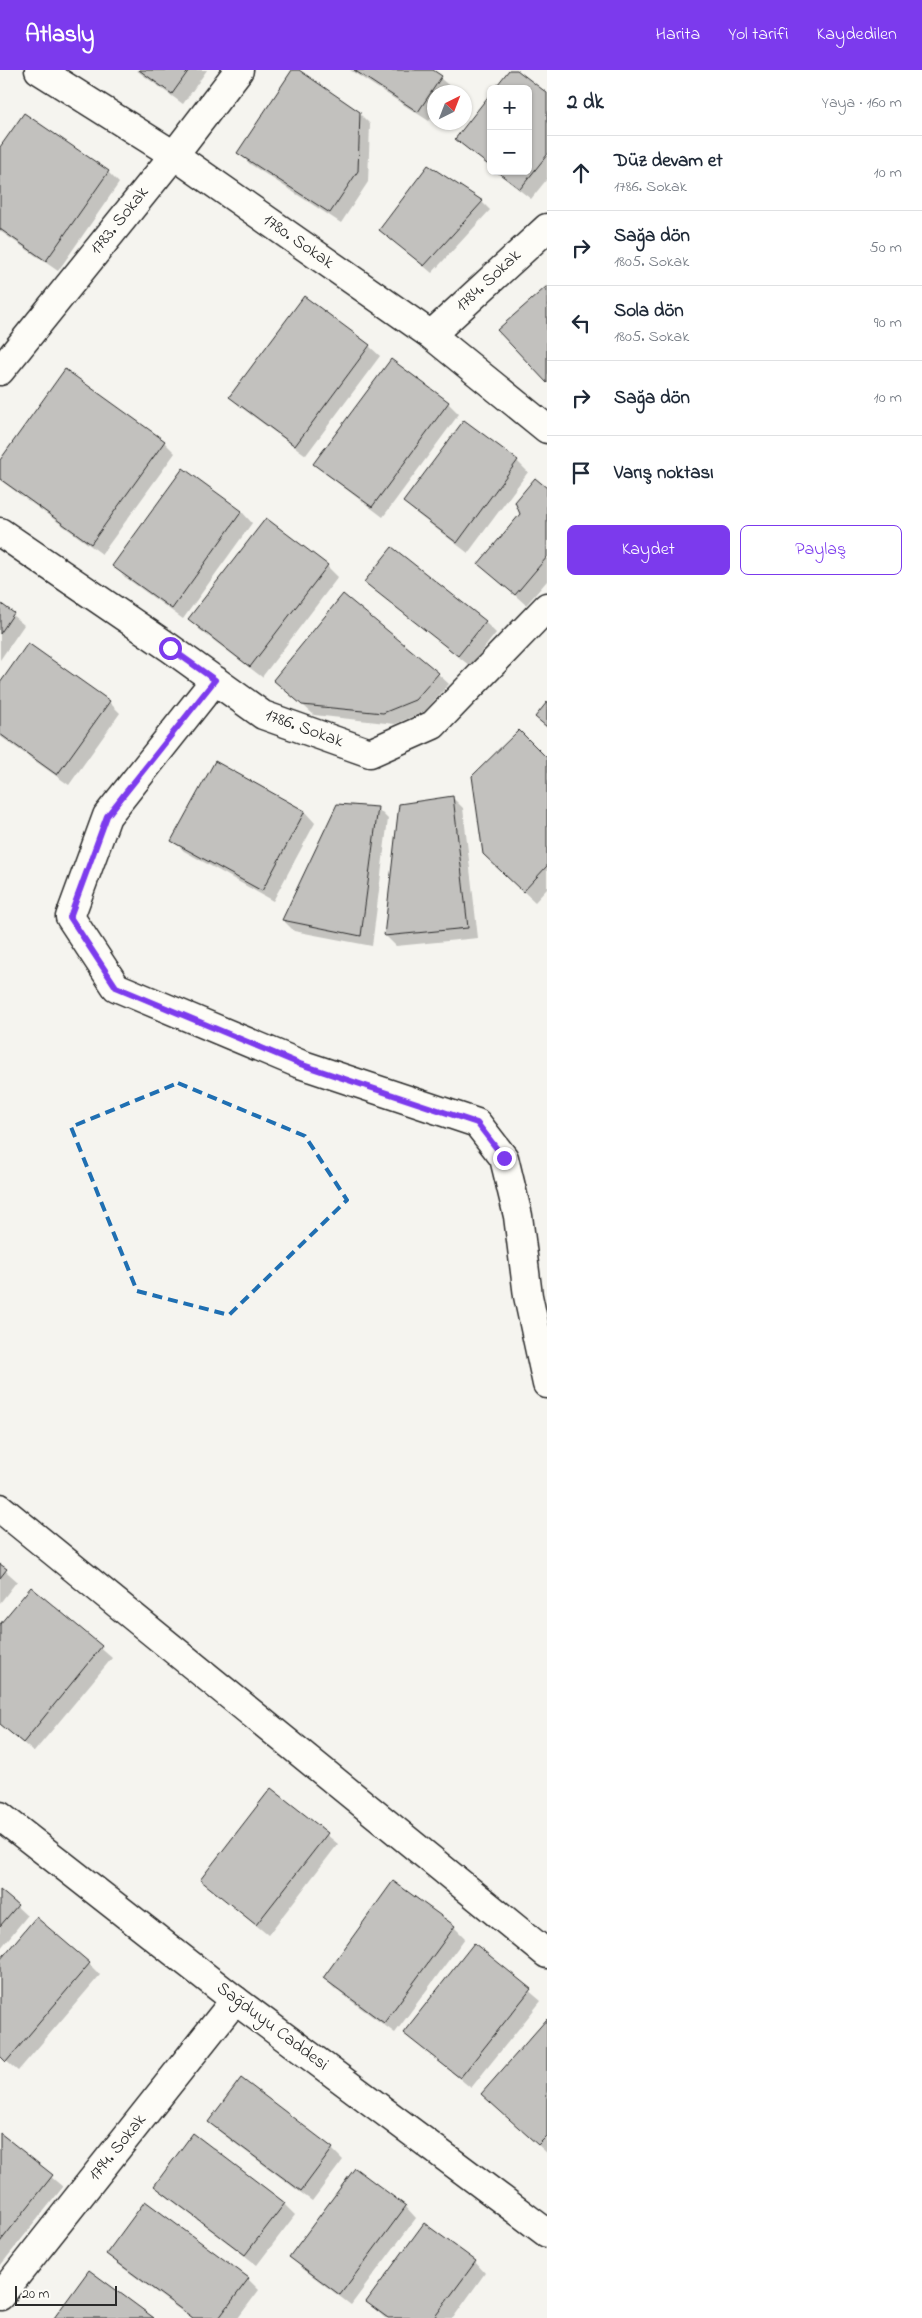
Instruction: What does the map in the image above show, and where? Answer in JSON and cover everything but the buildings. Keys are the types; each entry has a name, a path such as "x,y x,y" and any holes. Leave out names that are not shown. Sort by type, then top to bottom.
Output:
{"street":[{"name":"1780. Sokak","path":"39,70 174,155 431,334 547,429"},
{"name":"1783. Sokak","path":"0,371 174,155 239,70"},
{"name":"1784. Sokak","path":"431,334 547,228"},
{"name":"1786. Sokak","path":"0,532 215,680 263,716 370,753 433,725 547,607"},
{"path":"215,680 107,816 70,917 116,987 300,1064 477,1123 504,1158 518,1216 528,1296 547,1384"},
{"path":"0,1508 547,1954"},
{"name":"Sağduyu Caddesi","path":"0,1816 235,2000 547,2233"},
{"name":"1794. Sokak","path":"0,2296 235,2000"}],"highlighted area":[{"path":"178,1083 305,1136 347,1200 229,1315 137,1291 71,1127"}],"route":[{"path":"170,648 215,680 107,816 70,917 116,987 300,1064 477,1123 504,1158"}]}
